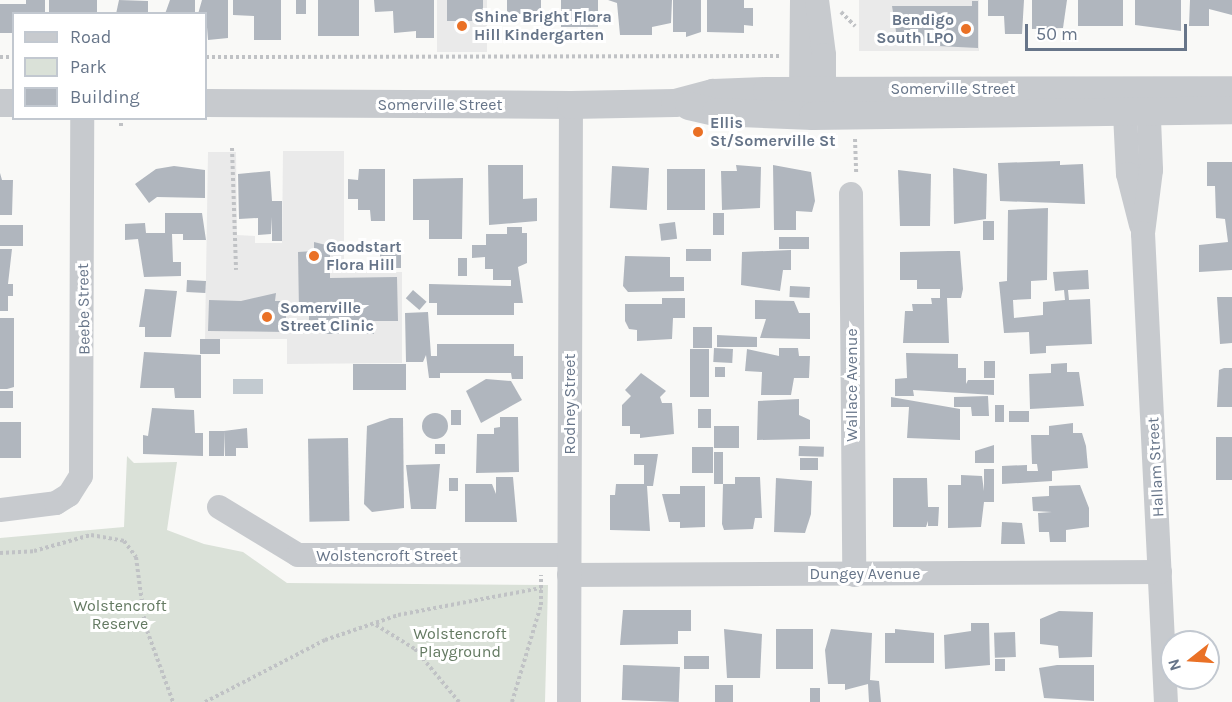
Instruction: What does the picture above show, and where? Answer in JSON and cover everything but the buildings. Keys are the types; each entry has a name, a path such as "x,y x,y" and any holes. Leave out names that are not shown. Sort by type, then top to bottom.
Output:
{"street":[{"path":"802,0 813,90 813,116"},
{"path":"813,90 823,23 817,0"},
{"name":"Somerville Street","path":"675,103 713,93 813,90 1137,102 1232,110"},
{"name":"Somerville Street","path":"207,103 571,105 675,103 717,112 813,116 1137,102 1232,90"},
{"name":"Hallam Street","path":"1137,102 1151,170 1143,233 1166,702"},
{"name":"Rodney Street","path":"569,702 571,105"},
{"name":"Beebe Street","path":"0,510 37,509 69,495 81,476 84,451 82,120"},
{"name":"Wallace Avenue","path":"851,194 854,575"},
{"name":"Wolstencroft Street","path":"219,507 298,555 569,565"},
{"name":"Dungey Avenue","path":"569,565 854,575 1160,572"}],"path":[{"path":"207,57 782,56"},
{"path":"121,120 121,126"},
{"path":"851,194 858,194 855,135"},
{"path":"232,148 236,270"},
{"path":"0,553 34,551 91,535 124,541 136,557 145,625 173,702"},
{"path":"513,702 542,605 541,568"},
{"path":"205,702 325,640 375,624 484,596 541,588"},
{"path":"375,624 415,649 459,702"}],"shaded area":[{"name":"Shine Bright Flora Hill Kindergarten","path":"437,0 487,0 487,52 437,52"},
{"path":"859,0 979,0 979,51 859,51"},
{"name":"Goodstart Flora Hill","path":"283,151 344,151 344,272 402,272 402,363 287,364 287,339 205,339 208,152 236,152 237,235 255,236 255,243 282,243"},
{"path":"233,379 263,379 263,394 233,394"}],"green space":[{"name":"Wolstencroft Reserve","path":"127,456 134,463 177,462 167,530 204,544 243,552 287,583 548,585 545,702 0,702 0,538 124,527"}],"place":[{"name":"Shine Bright Flora Hill Kindergarten","path":"462,26"},
{"name":"Bendigo South LPO","path":"966,29"},
{"name":"Ellis St/Somerville St","path":"698,132"},
{"name":"Goodstart Flora Hill","path":"314,256"},
{"name":"Somerville Street Clinic","path":"267,317"}],"park label":[{"name":"Wolstencroft Playground","path":"460,643"}]}
